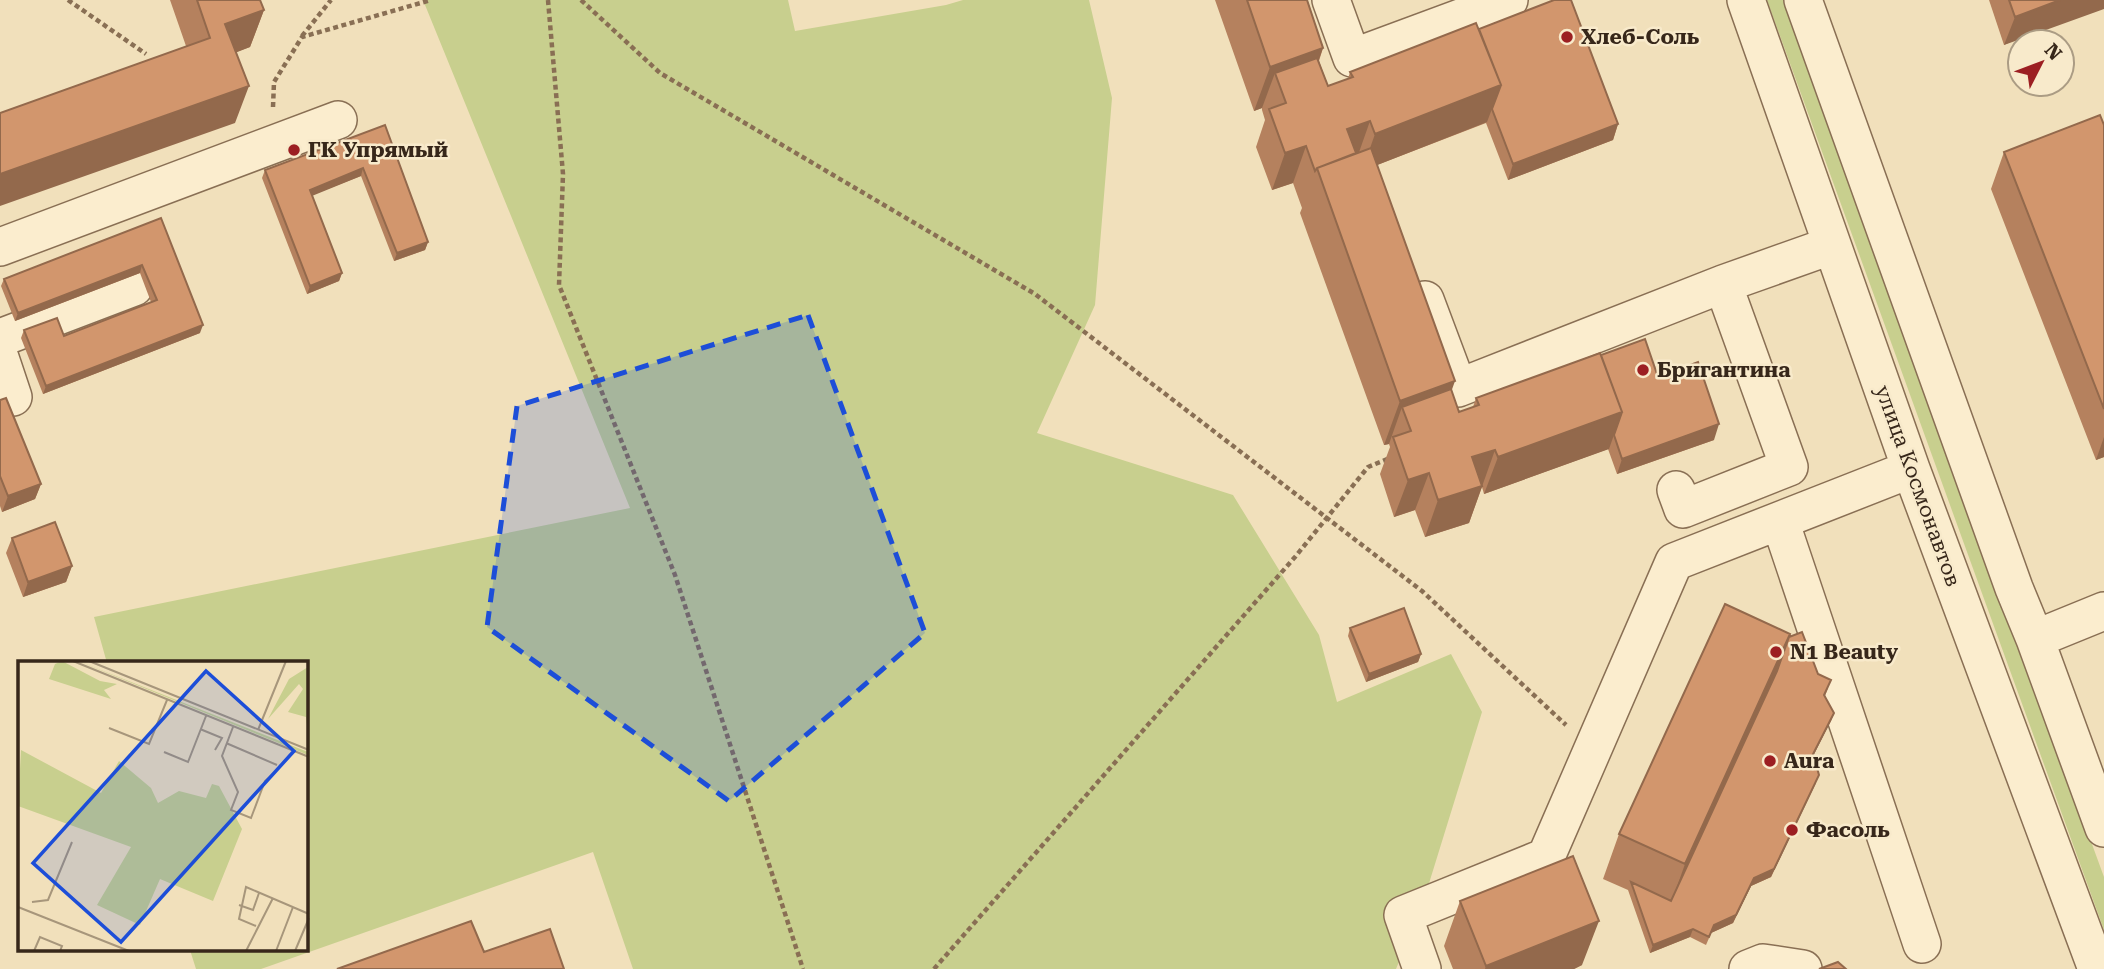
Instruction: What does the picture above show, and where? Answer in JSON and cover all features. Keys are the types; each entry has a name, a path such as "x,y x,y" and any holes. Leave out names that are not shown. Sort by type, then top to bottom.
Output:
{"street":[{"path":"1331,0 1352,58 1509,0"},
{"name":"улица Космонавтов","path":"1746,0 1830,246 2097,969"},
{"path":"1803,0 2009,575 2104,828"},
{"path":"0,247 338,120"},
{"path":"1412,264 1458,388 1723,284 1830,246"},
{"path":"1676,490 1684,509 1789,467 1723,284"},
{"path":"0,338 134,287"},
{"path":"0,358 13,397"},
{"path":"1422,969 1403,915 1546,857 1675,562 1911,469"},
{"path":"1780,521 1922,944"},
{"path":"2035,639 2104,611"},
{"path":"1748,969 1763,963 1803,969"}],"path":[{"path":"68,0 146,54"},
{"path":"273,107 274,82 302,37 331,0"},
{"path":"302,37 431,0"},
{"path":"548,0 563,174 559,285 675,575 803,969"},
{"path":"581,0 660,73 1035,294 1422,591 1572,730"},
{"path":"934,969 1295,557 1368,467 1392,457"}],"highlighted area":[{"path":"808,315 925,633 729,801 487,627 517,406"}],"green space":[{"path":"423,0 788,0 795,31 963,0 1089,0 1112,98 1095,305 1037,433 1233,495 1319,635 1337,702 1451,654 1482,712 1422,906 1396,969 633,969 593,852 261,969 196,969 190,951 308,951 308,661 106,661 94,617 630,508"},
{"path":"1767,0 1783,0 2104,877 2104,930"}],"building":[{"path":"197,0 260,0 264,10 225,24 249,86 0,174 0,113 210,38"},
{"path":"1247,0 1307,0 1323,48 1270,67"},
{"path":"1554,0 1571,0 1618,124 1513,164 1492,109 1501,85 1479,29"},
{"path":"2009,0 2060,0 2015,17"},
{"path":"1476,23 1501,85 1375,134 1370,121 1347,129 1356,153 1315,171 1306,146 1285,153 1269,109 1286,103 1275,73 1317,58 1328,86 1353,77 1350,72"},
{"path":"2100,115 2104,125 2104,409 2004,152"},
{"path":"385,125 428,242 397,253 363,168 310,190 342,273 310,286 265,170"},
{"path":"1371,148 1455,381 1400,401 1317,168"},
{"path":"161,218 203,325 46,386 24,330 57,318 64,336 157,300 142,265 18,313 4,279"},
{"path":"1645,339 1658,377 1698,362 1719,424 1622,459 1614,435 1622,412 1601,355"},
{"path":"1600,353 1622,412 1498,457 1495,450 1472,457 1482,486 1438,500 1429,473 1408,480 1393,437 1411,431 1402,407 1451,389 1459,412 1479,405 1476,398"},
{"path":"6,398 41,484 8,496 0,476 0,400"},
{"path":"55,522 72,566 28,582 12,538"},
{"path":"1725,604 1790,634 1685,864 1619,834"},
{"path":"1404,608 1421,654 1369,674 1350,628"},
{"path":"1802,632 1818,674 1831,680 1824,695 1834,713 1813,754 1819,775 1774,869 1754,878 1736,915 1714,925 1709,937 1693,929 1653,945 1631,882 1671,901 1777,671 1789,637"},
{"path":"1573,856 1599,921 1486,966 1460,901"},
{"path":"471,921 484,952 550,929 564,969 337,969"},
{"path":"1838,962 1846,969 1819,969"}],"place":[{"name":"Хлеб-Соль","path":"1567,37"},
{"name":"ГК Упрямый","path":"294,150"},
{"name":"Бригантина","path":"1643,370"},
{"name":"N1 Beauty","path":"1776,652"},
{"name":"Aura","path":"1770,761"},
{"name":"Фасоль","path":"1792,830"}]}
